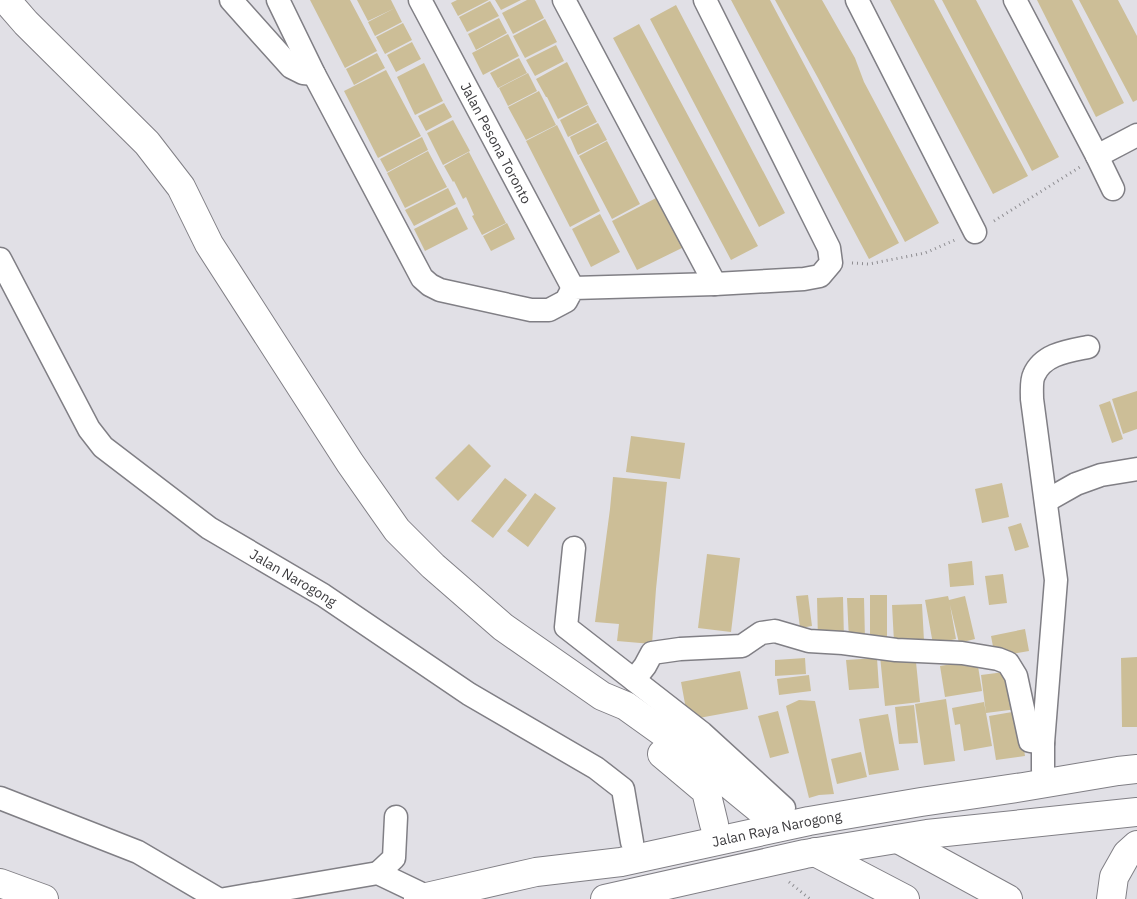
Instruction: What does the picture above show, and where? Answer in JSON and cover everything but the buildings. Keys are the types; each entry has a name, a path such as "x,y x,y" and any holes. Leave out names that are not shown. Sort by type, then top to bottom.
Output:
{"main road":[{"path":"6,0 26,23 147,143 181,187 209,244 350,463 397,530 433,566 503,627 602,696 634,711 774,811"},
{"path":"602,696 617,719 706,791 714,824"},
{"path":"536,872 632,842 799,805 921,784 1024,770 1127,770"},
{"name":"Jalan Raya Narogong","path":"423,898 536,872 621,862 808,821 1127,770"},
{"path":"893,807 898,839"},
{"path":"605,899 815,852 936,833 1137,812"},
{"path":"808,821 815,852 905,899"},
{"path":"898,839 1008,899"},
{"path":"1111,899 1114,877 1127,854 1137,845"},
{"path":"0,883 44,899"}],"street":[{"path":"231,0 291,68 303,73 314,74"},
{"path":"278,0 314,74 422,278 440,290 531,310 549,310 558,306 566,301 573,288 715,284 804,279 820,276 830,263 829,248 706,0"},
{"name":"Jalan Pesona Toronto","path":"420,0 573,288"},
{"path":"564,0 715,284"},
{"path":"857,0 975,232"},
{"path":"1015,0 1113,189"},
{"path":"1097,156 1137,135"},
{"name":"Jalan Narogong","path":"0,260 89,429 103,447 209,528 323,594 469,694 596,768 623,789 632,842"},
{"path":"1043,770 1043,743 1056,580 1032,398 1033,376 1040,364 1056,354 1088,347"},
{"path":"1046,501 1076,484 1101,475 1137,469"},
{"path":"574,548 566,627 702,733 774,811"},
{"path":"634,680 652,653 680,649 742,646 761,633 775,631 809,641 843,643 896,650 962,653 998,659 1008,663 1016,676 1030,741 1043,743"},
{"path":"0,798 138,852 218,899"},
{"path":"225,899 378,873 394,858 396,817"},
{"path":"378,873 423,898"}]}
